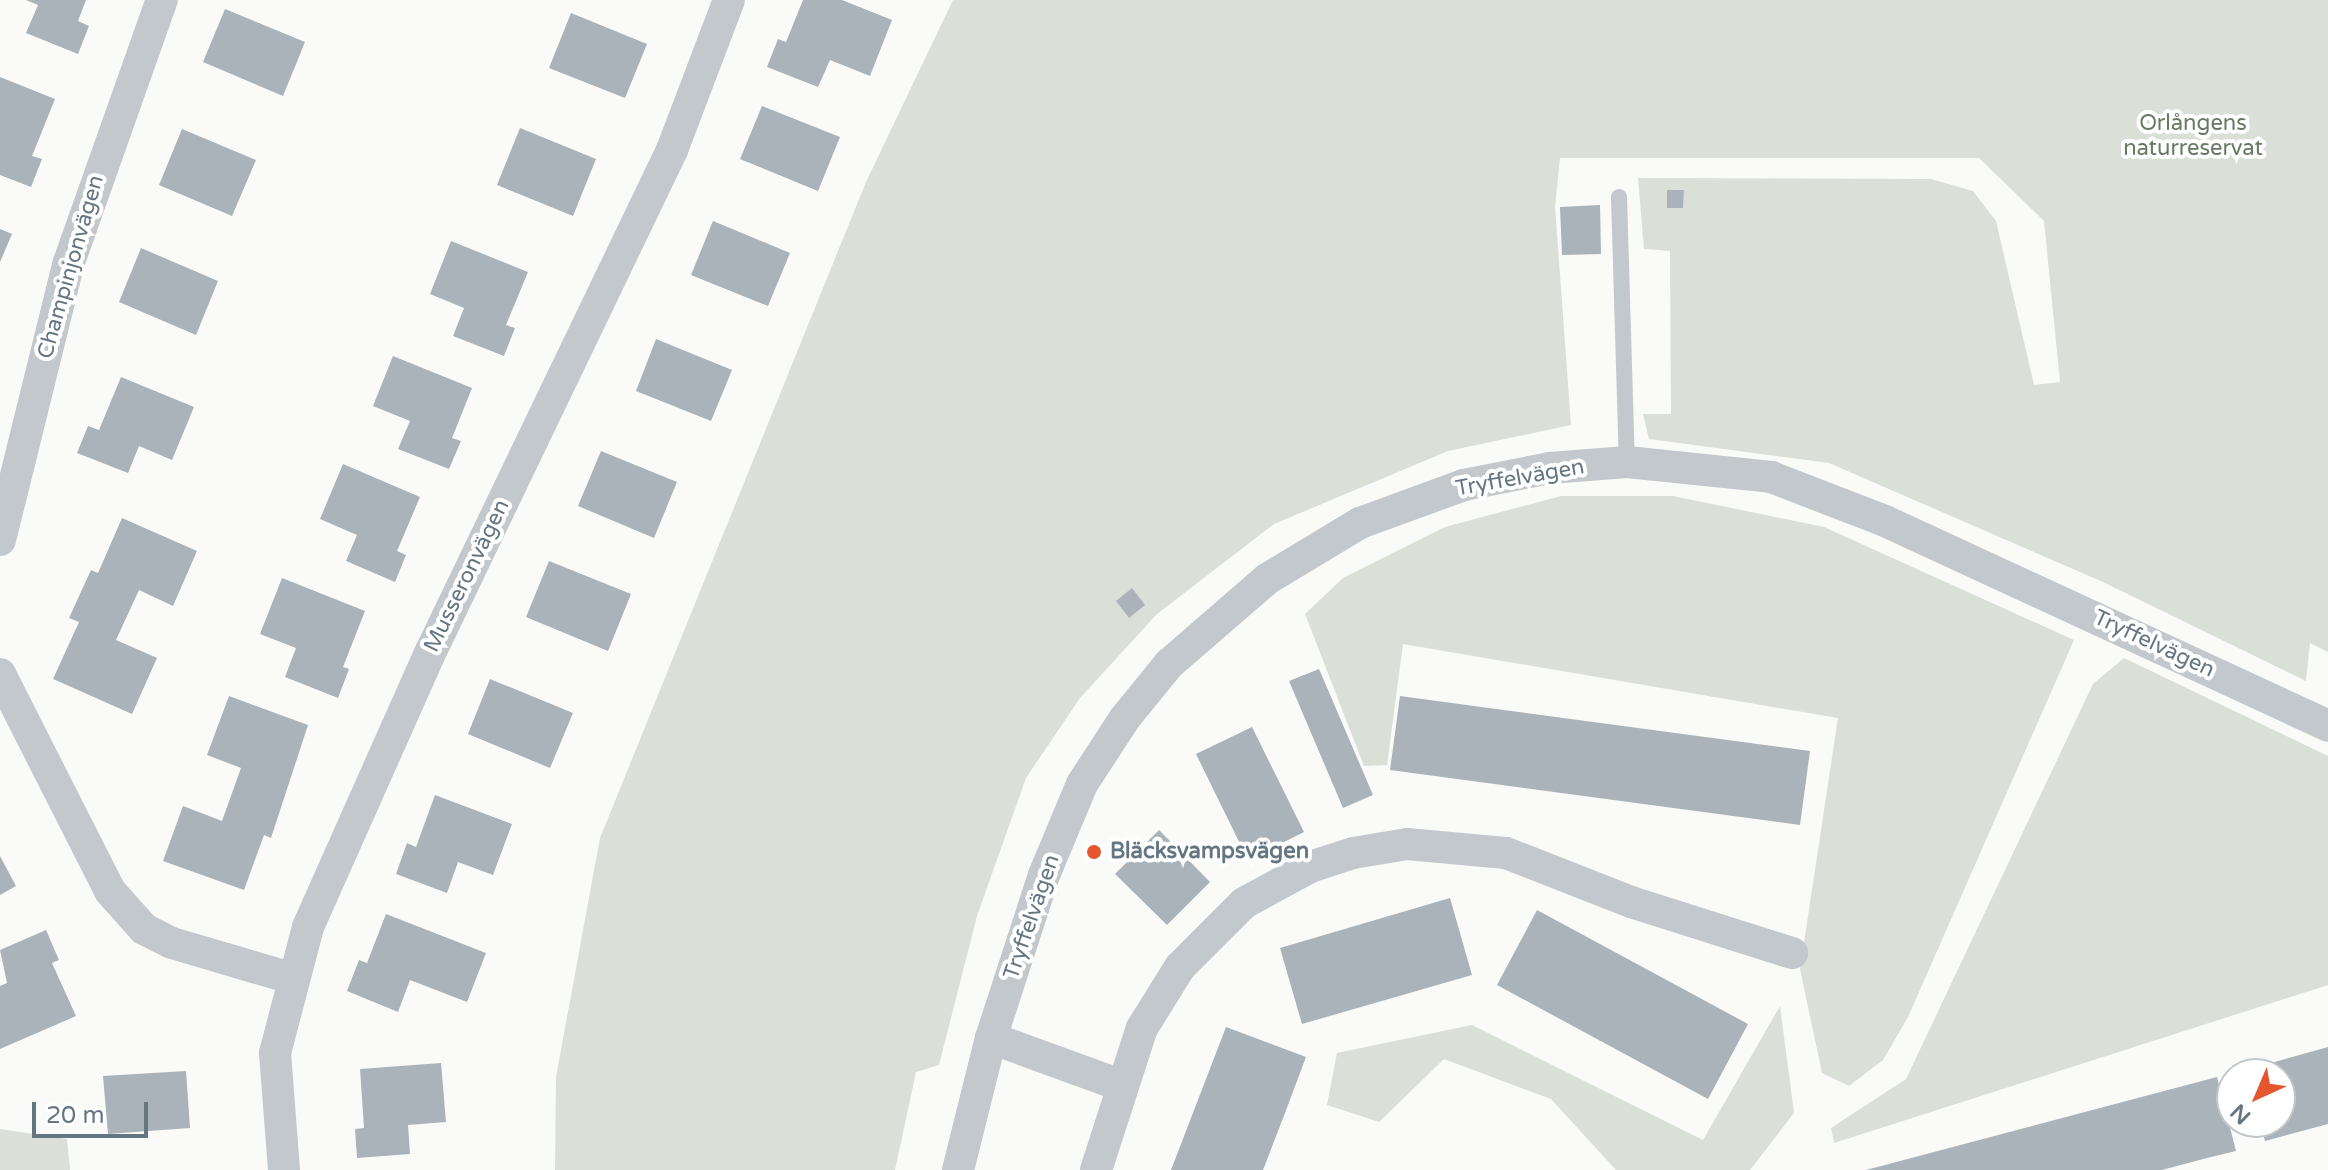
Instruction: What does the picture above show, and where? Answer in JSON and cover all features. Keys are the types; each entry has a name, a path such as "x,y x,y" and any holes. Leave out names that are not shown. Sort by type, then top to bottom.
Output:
{"street":[{"name":"Champinjonvägen","path":"0,540 69,262 162,0"},
{"name":"Musseronvägen","path":"284,1170 275,1053 291,978 308,927 432,649 672,150 729,0"},
{"name":"Tryffelvägen","path":"958,1170 991,1038 1044,875 1082,784 1169,664 1225,611 1313,549 1403,505 1464,485 1550,468 1627,462 1771,477 1885,521 2328,726"},
{"path":"0,674 110,891 144,929 172,943 291,978"},
{"path":"1096,1170 1120,1085 1162,992 1214,930 1276,885 1353,853 1407,844 1506,853 1631,902 1792,953"},
{"path":"991,1038 1120,1085"}],"lane":[{"path":"1619,197 1627,462"}],"green space":[{"name":"Orlångens naturreservat","path":"953,0 2328,0 2328,652 2310,643 2306,681 2103,582 1829,463 1649,439 1643,414 1671,414 1670,251 1644,249 1638,178 1931,179 1973,191 1996,221 2034,385 2060,382 2044,221 1979,158 1560,158 1555,207 1571,425 1448,451 1274,524 1157,614 1080,698 1026,778 977,916 939,1065 916,1072 895,1170 555,1170 556,1077 600,838 866,182"},
{"path":"1561,496 1673,496 1824,527 2074,640 1908,1017 1883,1060 1849,1086 1822,1073 1800,969 1838,718 1403,644 1387,765 1364,766 1305,614 1343,578 1445,527"},
{"path":"2124,658 2328,756 2328,985 1834,1143 1831,1128 1906,1079 2093,684"},
{"path":"1780,1006 1794,1113 1750,1170 1616,1170 1551,1099 1444,1059 1379,1122 1327,1105 1337,1053 1472,1025 1703,1140"},
{"path":"0,1129 67,1139 70,1170 0,1170"}],"building":[{"path":"26,0 86,0 78,21 89,26 78,54 26,33 38,5"},
{"path":"803,0 842,0 892,20 870,76 830,60 818,87 767,67 778,39 786,42"},
{"path":"225,9 305,42 283,96 203,62"},
{"path":"571,13 647,44 625,98 549,68"},
{"path":"0,77 55,99 32,156 42,159 31,187 0,175"},
{"path":"762,106 840,137 818,191 740,159"},
{"path":"520,128 596,159 573,216 497,185"},
{"path":"182,129 256,160 232,216 159,185"},
{"path":"1667,190 1684,190 1683,208 1667,208"},
{"path":"1600,205 1601,254 1562,255 1560,207"},
{"path":"713,221 790,253 768,306 691,275"},
{"path":"0,229 12,234 0,262"},
{"path":"451,241 528,272 506,325 515,328 504,356 453,336 464,308 430,294"},
{"path":"141,248 218,281 196,335 119,302"},
{"path":"656,339 732,370 711,421 636,391"},
{"path":"393,356 472,388 452,438 461,441 449,469 398,449 410,421 373,406"},
{"path":"121,377 194,407 172,460 139,446 128,473 77,453 88,426 99,430"},
{"path":"601,451 677,482 654,538 578,506"},
{"path":"343,464 420,497 397,551 406,555 395,582 346,561 357,535 320,519"},
{"path":"122,518 197,551 173,606 139,590 116,640 157,658 132,714 53,679 79,622 69,618 91,570 98,573"},
{"path":"549,561 631,594 608,651 526,617"},
{"path":"282,578 365,611 343,667 349,669 338,698 285,677 296,648 260,634"},
{"path":"1132,588 1145,605 1129,618 1116,601"},
{"path":"1319,669 1373,795 1343,808 1289,681"},
{"path":"490,679 573,713 550,768 468,734"},
{"path":"229,696 308,725 271,838 264,835 244,890 163,861 183,806 222,821 241,768 207,755"},
{"path":"1400,696 1810,751 1800,825 1390,770"},
{"path":"1252,727 1304,832 1248,860 1196,754"},
{"path":"435,795 512,824 493,875 458,862 447,893 396,874 407,843 416,847"},
{"path":"1159,830 1210,882 1167,925 1115,874"},
{"path":"0,856 16,886 0,895"},
{"path":"1450,898 1472,975 1302,1024 1280,948"},
{"path":"1537,910 1748,1024 1708,1099 1497,985"},
{"path":"386,914 486,953 467,1002 410,980 398,1012 347,991 359,960 367,963"},
{"path":"46,930 59,960 52,963 76,1016 0,1049 0,986 7,983 0,950"},
{"path":"1226,1027 1306,1057 1285,1113 1263,1170 1171,1170"},
{"path":"2328,1047 2328,1124 2296,1133 2296,1058 2289,1058"},
{"path":"441,1063 446,1122 408,1125 410,1154 357,1158 355,1129 364,1128 360,1069"},
{"path":"186,1071 190,1128 108,1134 103,1076"},
{"path":"2216,1077 2216,1138 2233,1138 2236,1151 2162,1170 1866,1170"}],"place":[{"name":"Bläcksvampsvägen","path":"1094,852"}]}
